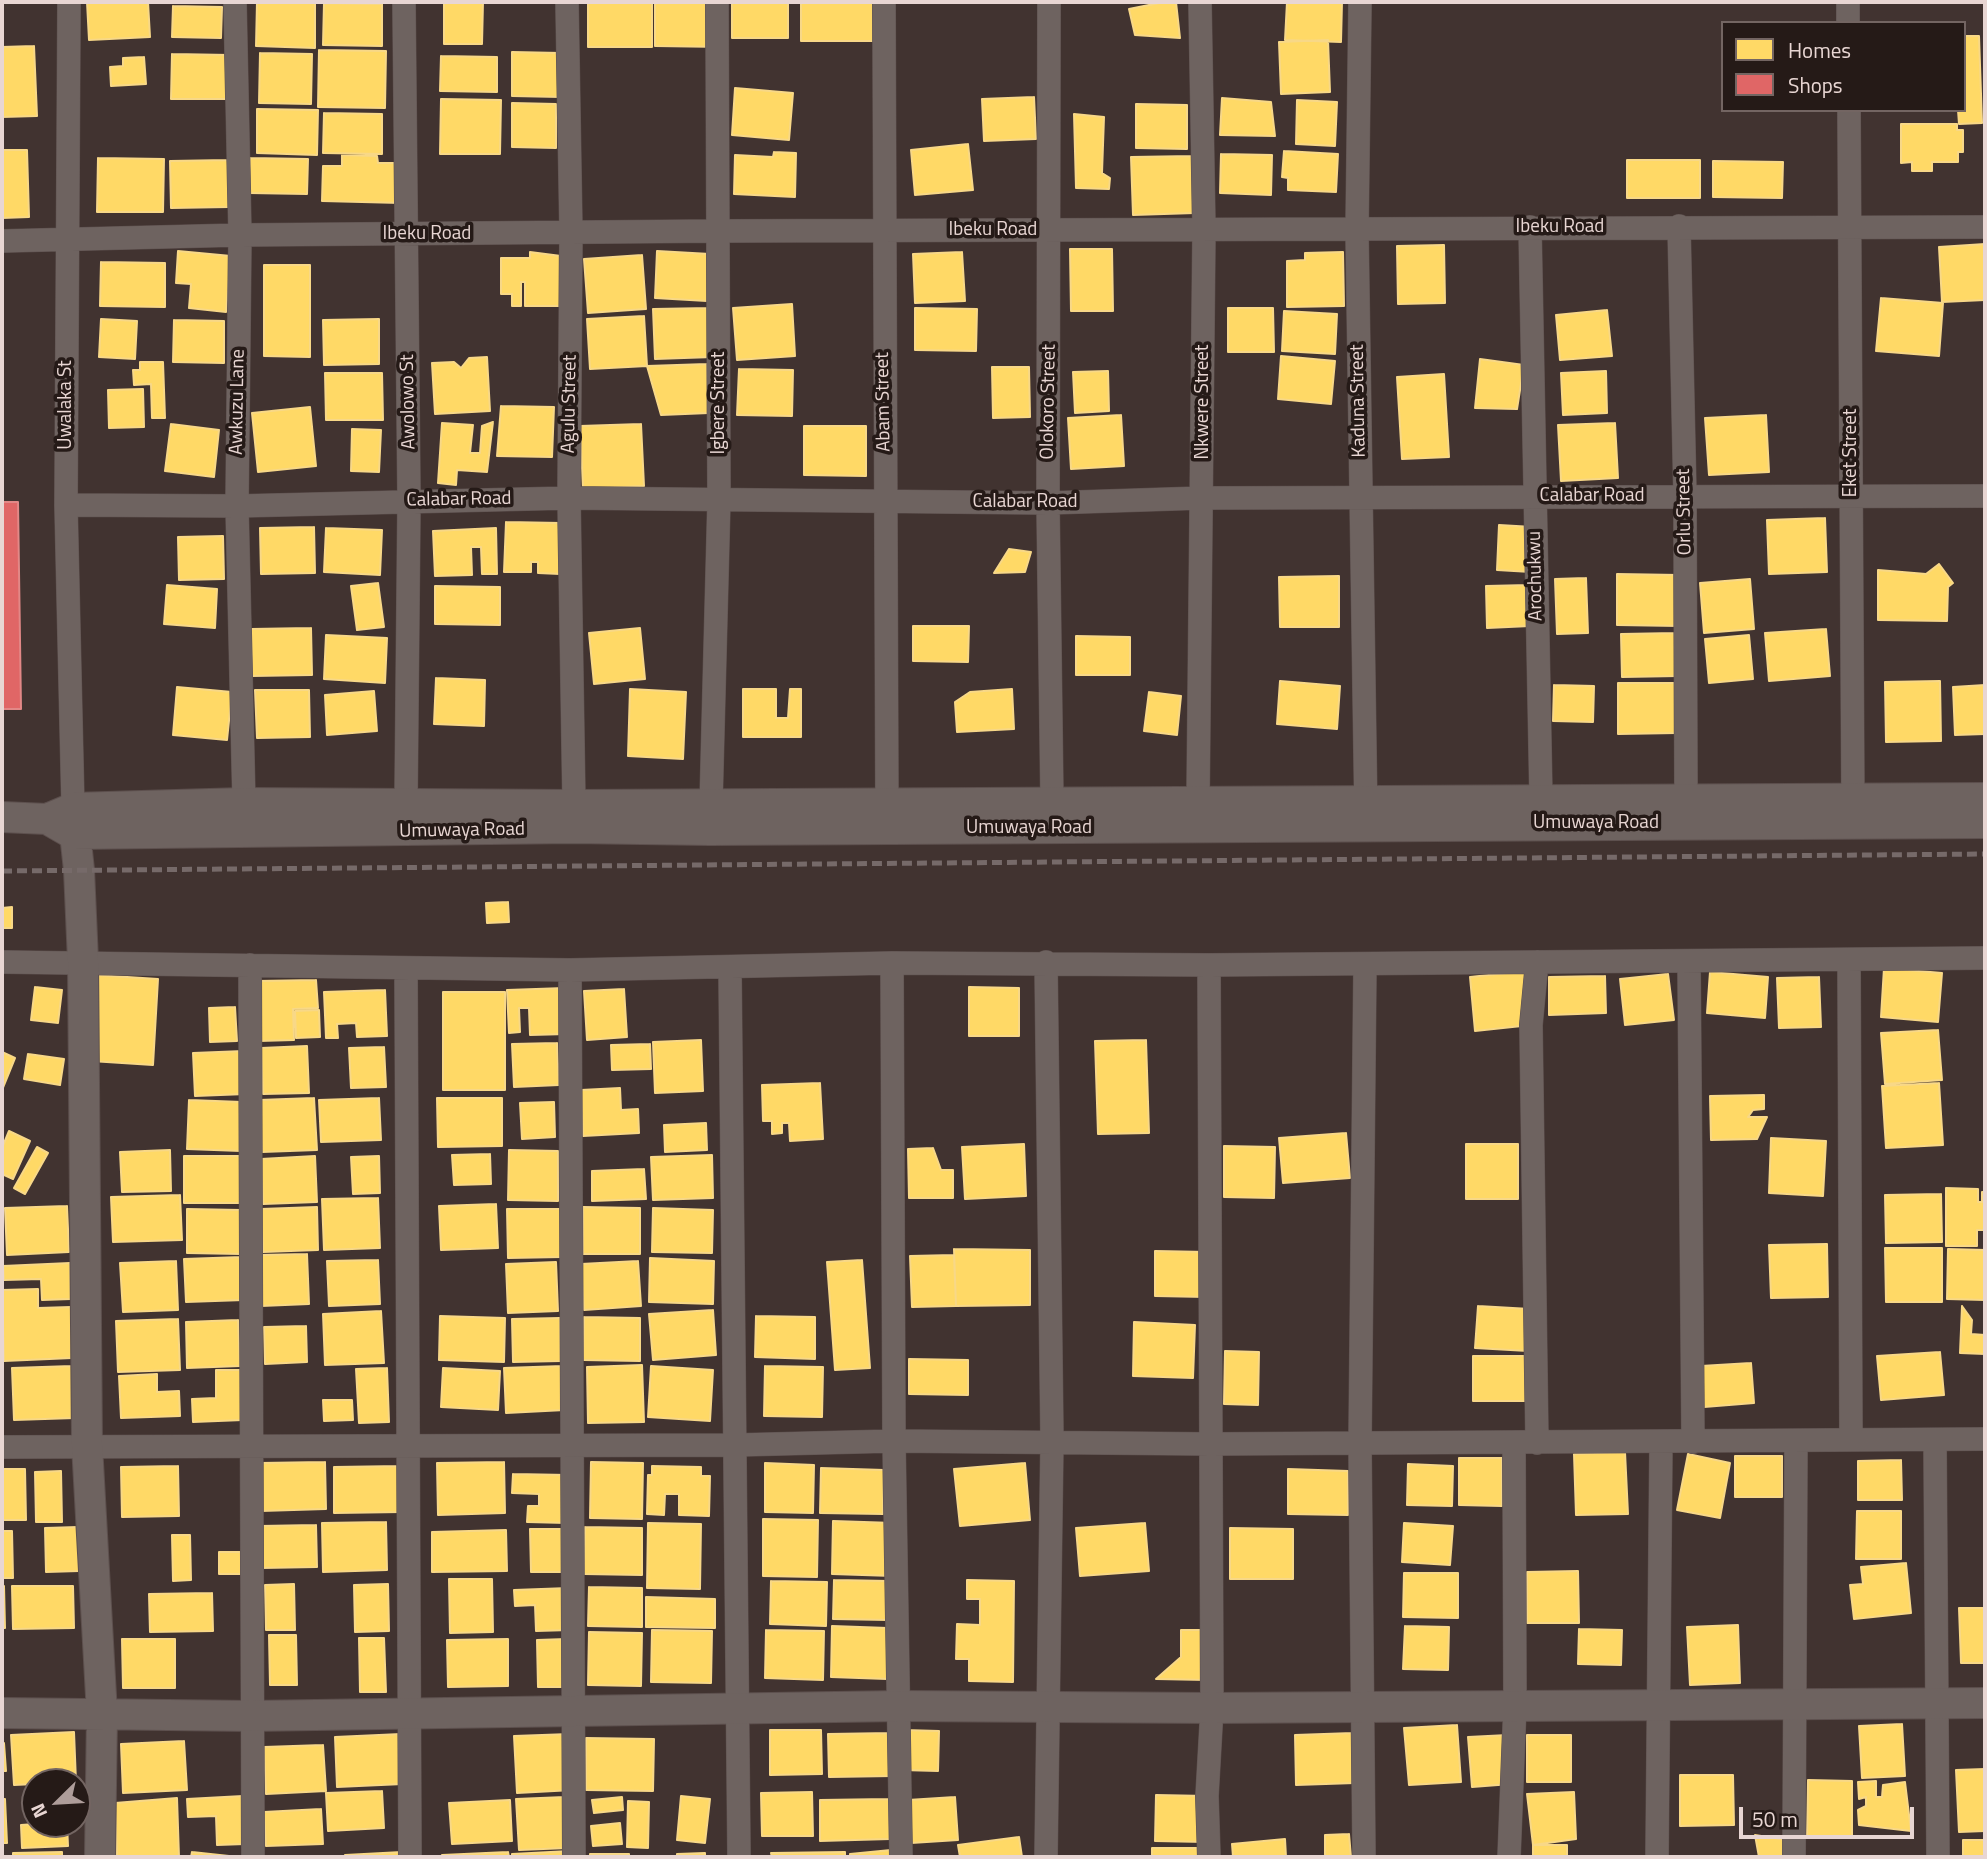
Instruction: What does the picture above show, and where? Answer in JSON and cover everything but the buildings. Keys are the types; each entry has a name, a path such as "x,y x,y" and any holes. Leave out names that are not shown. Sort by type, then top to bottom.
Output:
{"street":[{"name":"Uwalaka St","path":"64,820 69,2"},
{"name":"Awkuzu Lane","path":"235,2 240,235 236,506 244,803"},
{"name":"Awolowo St","path":"404,2 410,500 406,803"},
{"name":"Agulu Street","path":"567,2 571,233 569,498 574,805"},
{"name":"Igbere Street","path":"710,804 719,499 717,2"},
{"name":"Abam Street","path":"884,2 882,231 887,816"},
{"name":"Olokoro Street","path":"1049,2 1048,503 1052,802"},
{"name":"Nkwere Street","path":"1198,802 1204,229 1200,2"},
{"name":"Kaduna Street","path":"1360,2 1357,231 1366,813"},
{"path":"1848,2 1848,21"},
{"name":"Eket Street","path":"1849,112 1853,809"},
{"name":"Orlu Street","path":"1679,226 1685,496 1686,798"},
{"name":"Arochukwu","path":"1530,227 1541,799"},
{"name":"Ibeku Road","path":"2,241 240,235 719,231 1985,227"},
{"name":"Calabar Road","path":"66,505 236,506 569,498 1048,503 1202,498 1985,496"},
{"name":"Umuwaya Road","path":"64,820 244,803 710,804 887,816 1052,802 1198,802 1366,813 1541,799 1686,798 1853,809 1985,823"},
{"name":"Umuwaya Road","path":"64,820 365,833 887,816 1853,809 1985,798"},
{"path":"2,817 64,820 79,870 83,961 87,1445 102,1714 100,1857"},
{"path":"2,962 83,961 570,970 892,963 1209,965 1985,958"},
{"path":"1849,961 1851,1440"},
{"path":"1046,962 1052,1440 1046,1857"},
{"path":"1537,962 1531,1025 1537,1443"},
{"path":"1689,962 1693,1442"},
{"path":"892,963 894,1441 901,1857"},
{"path":"1364,1857 1360,1444 1365,964"},
{"path":"250,965 249,1445 253,1857"},
{"path":"1209,965 1212,1708 1207,1796 1209,1857"},
{"path":"406,968 410,1857"},
{"path":"730,968 739,1857"},
{"path":"570,970 570,1445 574,1857"},
{"path":"2,1447 736,1445 1052,1440 1360,1444 1985,1439"},
{"path":"1935,1440 1938,1857"},
{"path":"1794,1857 1796,1441"},
{"path":"1657,1857 1661,1442"},
{"path":"1509,1857 1515,1705 1514,1443"},
{"path":"2,1713 251,1716 900,1706 1212,1708 1985,1703"}],"railway":[{"path":"2,871 1985,854"}]}
